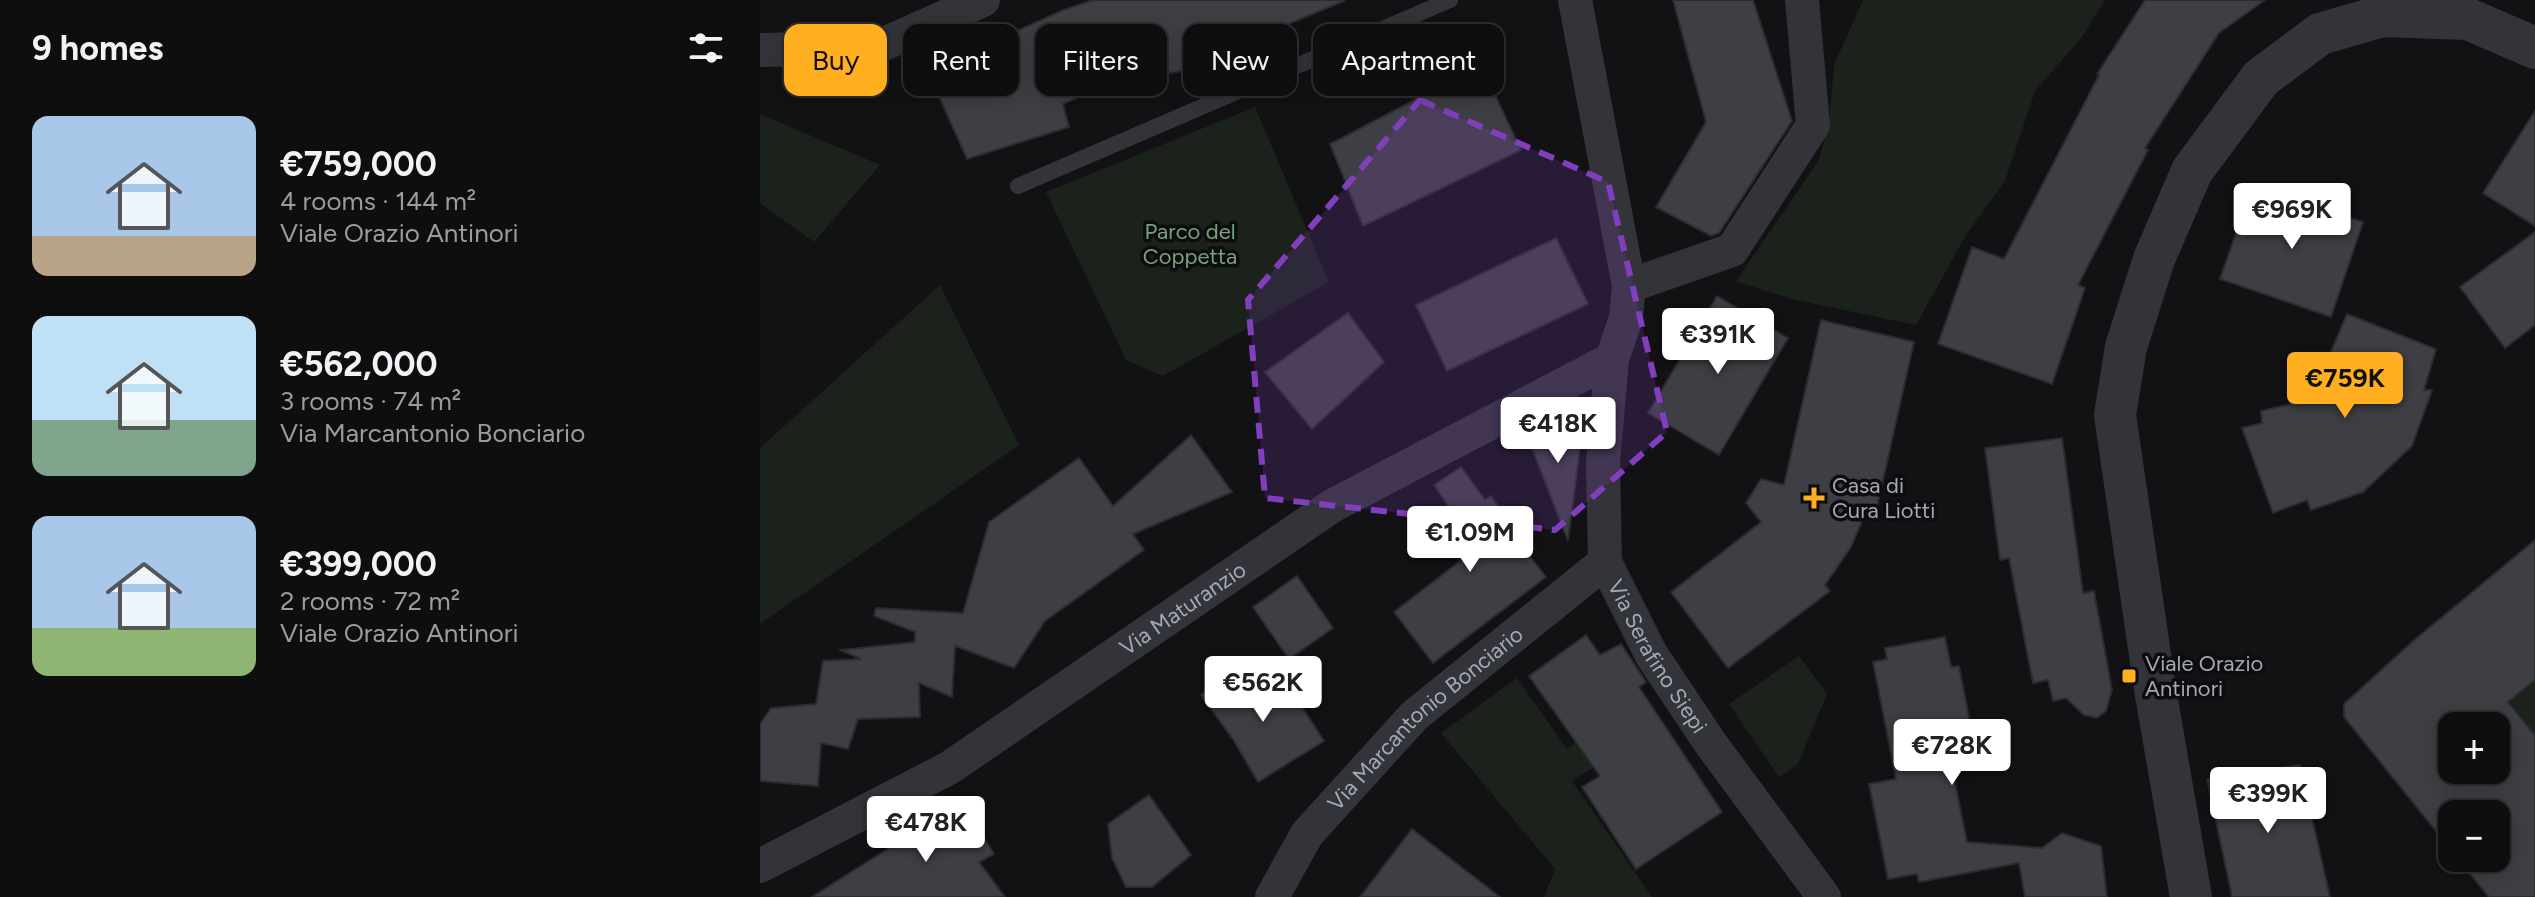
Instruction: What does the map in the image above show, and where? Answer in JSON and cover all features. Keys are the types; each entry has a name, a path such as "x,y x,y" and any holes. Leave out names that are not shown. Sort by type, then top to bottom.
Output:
{"street":[{"path":"760,50 877,47 983,0"},
{"name":"Via Serafino Siepi","path":"1575,0 1629,286 1626,318 1612,359 1603,462 1605,562 1651,654 1711,744 1824,897"},
{"path":"1629,286 1732,250 1813,125 1802,0"},
{"path":"2191,897 2155,689 2115,415 2126,347 2154,259 2192,171 2261,78 2320,34 2382,16 2468,19 2535,48"},
{"name":"Via Maturanzio","path":"760,866 949,768 1332,506 1612,359"},
{"name":"Via Marcantonio Bonciario","path":"1272,897 1307,834 1414,716 1605,562"}],"lane":[{"path":"1018,186 1450,0"}],"highlighted area":[{"path":"1420,100 1608,182 1667,432 1555,530 1265,498 1248,300"}],"green space":[{"path":"1863,0 2105,0 2082,37 2035,91 2005,181 1966,235 1916,325 1791,299 1736,281 1819,160 1829,122 1834,65"},
{"name":"Parco del Coppetta","path":"1255,107 1329,282 1163,376 1126,360 1046,192"},
{"path":"760,114 880,165 814,242 760,203"},
{"path":"940,285 1019,445 760,624 760,448"},
{"path":"1799,656 1827,694 1798,764 1779,777 1729,704"},
{"path":"1517,678 1567,749 1607,719 1627,746 1572,781 1652,897 1544,897 1555,869 1441,733"},
{"path":"2535,680 2535,735 2508,702"}],"building":[{"path":"1093,0 1344,0 1288,24 1183,24 1183,69 1167,73 1167,24 1035,24 1035,96 1080,96 1063,104 1069,127 967,159 939,96 1019,96 1019,30"},
{"path":"1673,0 1753,0 1792,121 1719,233 1711,236 1656,207 1706,122"},
{"path":"2145,0 2265,0 2219,33 2145,148 2148,150 2078,285 2085,288 2052,384 1938,344 1972,247 2004,259 2097,74"},
{"path":"1422,96 1496,96 1521,150 1363,226 1330,144"},
{"path":"2535,111 2535,226 2483,193"},
{"path":"2253,184 2363,222 2331,317 2220,279"},
{"path":"2535,232 2535,325 2505,348 2460,287"},
{"path":"1556,238 1588,304 1447,371 1416,305"},
{"path":"1717,296 1788,338 1719,455 1648,413"},
{"path":"1348,313 1384,362 1312,429 1265,372"},
{"path":"2347,314 2436,349 2424,390 2432,390 2412,446 2363,492 2311,510 2307,500 2273,513 2242,428 2262,423 2261,411 2295,403 2319,380"},
{"name":"Casa di Cura Liotti","path":"1821,320 1914,342 1874,520 1863,519 1851,547 1825,585 1830,591 1728,668 1671,592 1761,522 1746,503 1761,479 1784,485"},
{"path":"1566,415 1580,447 1568,541 1527,435"},
{"path":"1191,435 1232,492 1133,534 1144,550 1045,621 1014,668 955,646 952,697 919,683 920,717 858,719 848,749 821,743 818,786 760,781 760,724 771,708 816,704 823,661 861,659 841,650 915,642 915,632 874,616 876,608 963,613 989,522 1079,458 1113,506"},
{"path":"2062,438 2083,593 2094,591 2112,690 2106,711 2097,718 2084,715 2066,698 2053,701 2048,680 2033,683 2009,558 2000,560 1985,448"},
{"path":"1461,467 1485,500 1491,496 1515,531 1512,533 1546,577 1433,663 1394,612 1477,548 1434,485"},
{"path":"2535,540 2535,680 2508,702 2535,735 2535,897 2489,897 2468,872 2510,872 2510,800 2438,800 2438,834 2344,717 2344,704 2412,642"},
{"path":"1297,576 1333,628 1289,659 1253,607"},
{"path":"1586,635 1600,655 1621,644 1646,682 1639,687 1722,812 1636,869 1582,787 1600,776 1529,676"},
{"path":"1945,637 1951,667 1959,666 1973,738 1947,744 1967,842 2042,848 2062,833 2101,846 2107,897 2025,897 2019,863 1919,882 1917,874 1888,879 1869,784 1896,779 1873,662 1887,659 1885,648"},
{"path":"1226,676 1297,699 1324,741 1258,782 1201,695"},
{"path":"2300,765 2330,897 2232,897 2207,779"},
{"path":"1149,795 1191,855 1152,887 1126,887 1112,858 1108,824"},
{"path":"961,802 994,854 979,862 1005,897 812,897"},
{"path":"1412,829 1500,897 1360,897"}],"place":[{"name":"Casa di Cura Liotti","path":"1814,498"},
{"name":"Viale Orazio Antinori","path":"2129,676"}]}
